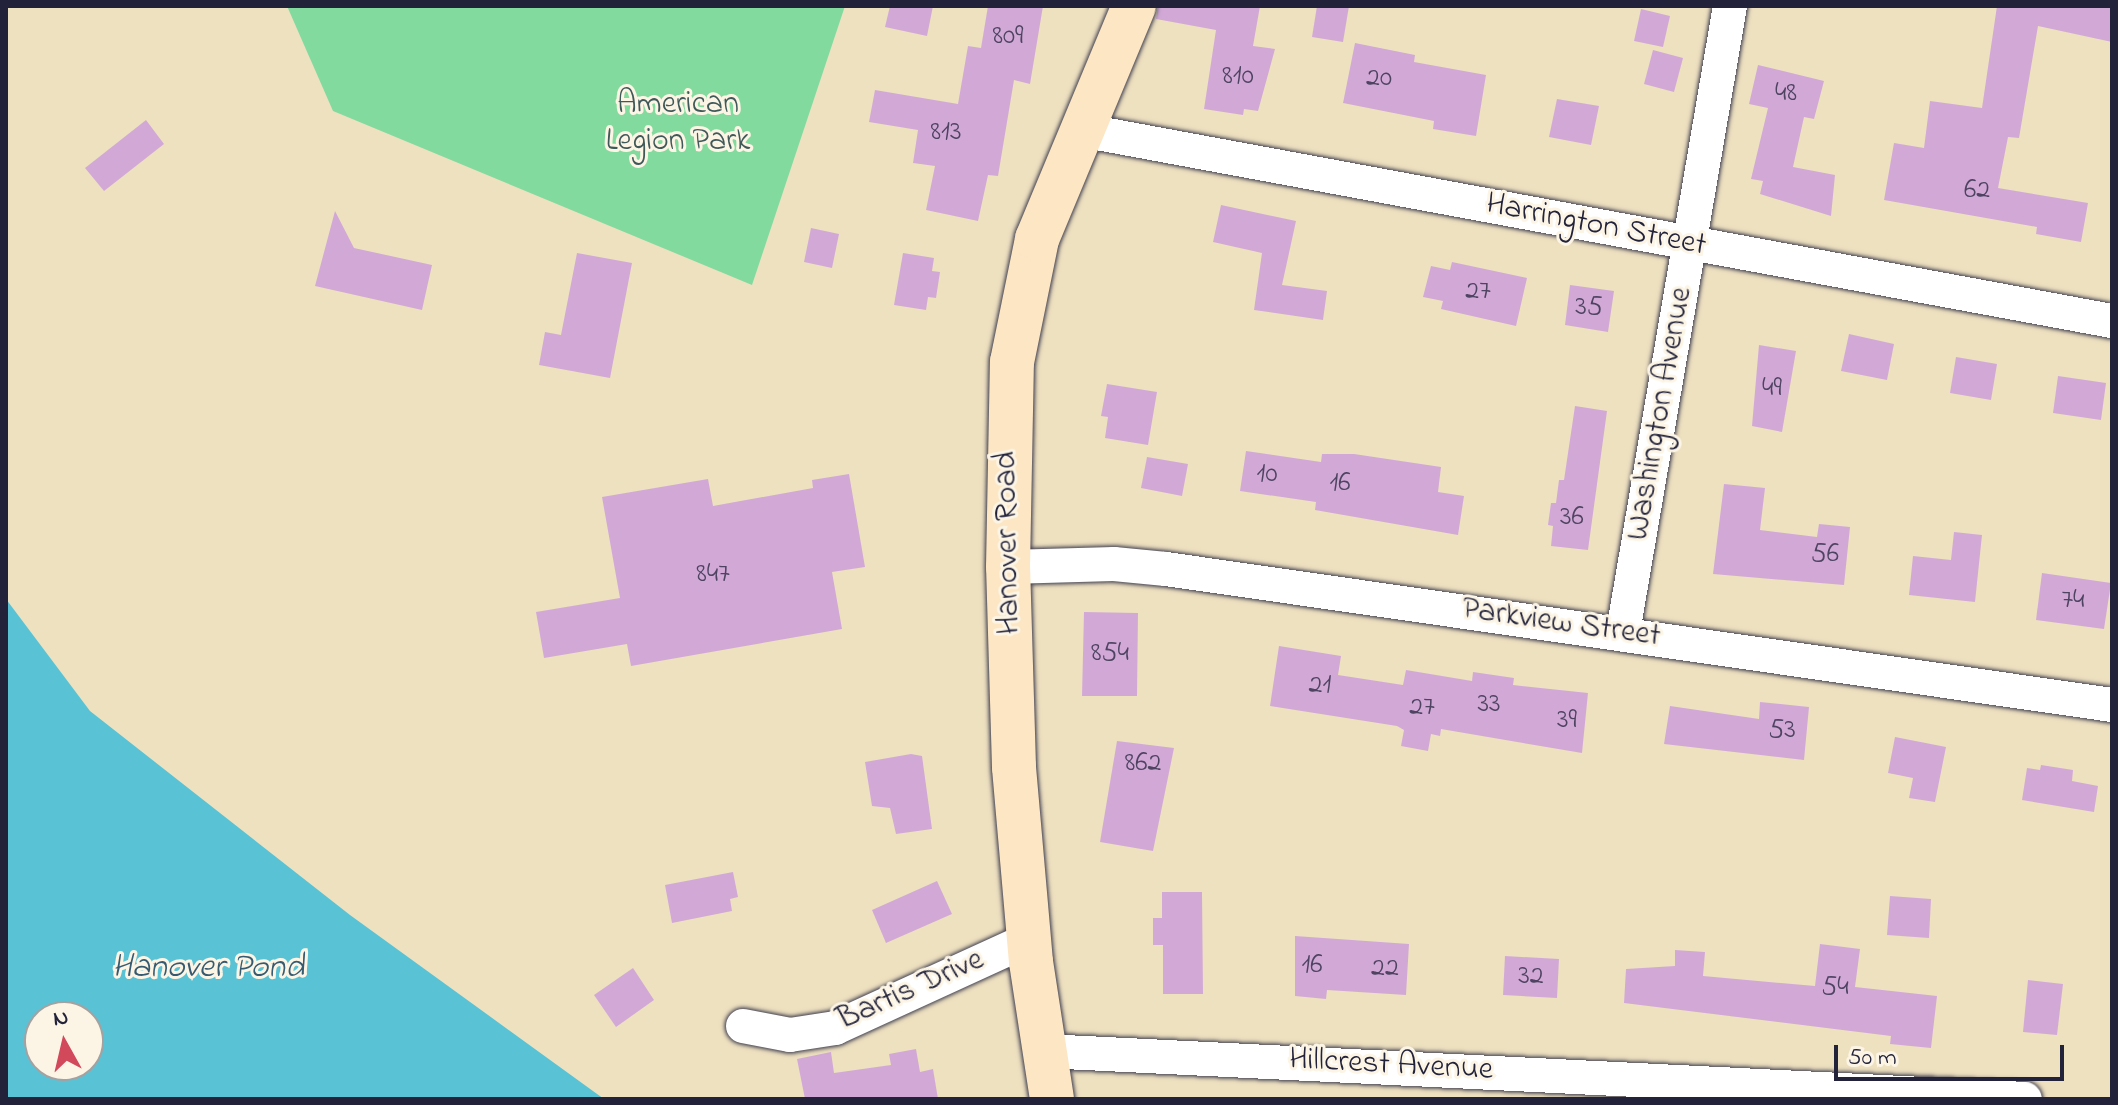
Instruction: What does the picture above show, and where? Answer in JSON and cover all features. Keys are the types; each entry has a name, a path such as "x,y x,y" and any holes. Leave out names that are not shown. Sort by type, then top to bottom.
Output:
{"main road":[{"name":"Hanover Road","path":"1052,1099 1029,939 1014,767 1008,567 1008,432 1021,300 1042,226 1134,6"}],"street":[{"name":"Washington Avenue","path":"1623,632 1730,6"},
{"name":"Harrington Street","path":"1081,130 2112,321"},
{"name":"Parkview Street","path":"1008,567 1153,567 1623,632 2112,705"},
{"name":"Bartis Drive","path":"743,1026 790,1035 835,1028 1029,939"},
{"name":"Hillcrest Avenue","path":"1044,1051 2025,1099"}],"green space":[{"name":"American Legion Park","path":"287,6 845,6 752,285 333,111"}],"water":[{"name":"Hanover Pond","path":"6,599 90,711 350,915 604,1099 6,1099"}],"building":[{"path":"890,6 933,6 927,36 885,27"},
{"path":"988,6 1043,6 1030,84 1014,80 998,176 988,175 978,221 926,210 935,166 913,163 918,130 869,122 875,90 958,104 968,46 981,48"},
{"path":"1158,6 1260,6 1253,46 1275,49 1258,111 1244,109 1243,115 1204,109 1216,30 1156,19"},
{"path":"1317,6 1349,6 1343,42 1312,37"},
{"path":"1997,6 2112,6 2112,42 2038,26 2019,138 2008,137 1998,188 2088,203 2081,242 2036,234 2037,227 1884,200 1894,143 1924,148 1930,101 1982,108"},
{"path":"1641,9 1670,16 1663,47 1634,41"},
{"path":"1355,43 1415,55 1414,62 1486,75 1476,136 1433,129 1434,121 1343,103"},
{"path":"1653,50 1683,58 1674,92 1644,84"},
{"path":"1758,65 1824,81 1814,119 1804,117 1793,167 1835,175 1831,216 1760,194 1763,181 1751,179 1768,108 1749,104"},
{"path":"1557,99 1599,106 1591,145 1549,137"},
{"path":"146,120 164,144 104,191 85,168"},
{"path":"1221,205 1296,221 1282,285 1327,291 1323,320 1254,310 1262,253 1213,242"},
{"path":"335,211 354,248 432,265 422,310 315,286"},
{"path":"811,228 839,234 832,268 804,262"},
{"path":"577,253 632,263 610,378 539,365 545,332 561,335"},
{"path":"903,253 934,258 932,271 940,272 936,298 928,297 926,310 894,305"},
{"path":"1452,262 1527,278 1516,326 1441,309 1443,301 1423,297 1431,266 1450,270"},
{"path":"1570,285 1614,291 1608,332 1565,325"},
{"path":"1849,334 1894,344 1887,380 1841,371"},
{"path":"1759,345 1796,351 1782,432 1752,426"},
{"path":"1956,357 1997,364 1991,400 1950,393"},
{"path":"2058,376 2106,383 2101,420 2053,413"},
{"path":"1107,384 1157,392 1148,445 1105,438 1108,417 1101,416"},
{"path":"1575,406 1607,411 1588,550 1551,546 1553,526 1548,525 1551,503 1556,503 1559,480 1564,480"},
{"path":"1246,451 1321,462 1322,454 1354,454 1441,467 1438,492 1464,496 1458,535 1315,510 1316,502 1240,491"},
{"path":"1147,457 1188,464 1182,496 1141,488"},
{"path":"849,474 865,567 832,572 842,629 631,666 627,644 544,658 536,612 620,598 602,497 708,479 713,506 813,488 812,480"},
{"path":"1724,484 1765,488 1760,530 1817,537 1819,524 1850,527 1844,585 1713,574"},
{"path":"1954,532 1982,535 1975,602 1909,595 1913,556 1951,560"},
{"path":"2042,573 2111,583 2104,629 2036,620"},
{"path":"1084,612 1138,613 1137,696 1082,696"},
{"path":"1279,646 1341,656 1338,675 1403,685 1406,670 1472,681 1473,672 1514,678 1513,685 1588,693 1582,753 1441,729 1440,736 1431,734 1428,751 1401,746 1404,730 1397,726 1270,706"},
{"path":"1760,702 1809,707 1804,760 1664,744 1670,706 1759,719"},
{"path":"1895,737 1946,747 1935,802 1909,798 1913,778 1888,773"},
{"path":"1117,741 1174,748 1153,851 1100,842"},
{"path":"911,754 922,756 932,829 896,834 890,808 872,806 865,762"},
{"path":"2041,765 2073,770 2072,781 2098,786 2094,812 2022,800 2027,768 2040,770"},
{"path":"733,872 738,897 730,899 732,911 672,923 665,885"},
{"path":"937,881 952,914 886,943 872,910"},
{"path":"1162,892 1202,892 1203,994 1163,994 1163,945 1153,945 1153,918 1162,918"},
{"path":"1890,896 1931,899 1929,938 1887,935"},
{"path":"1295,936 1409,944 1406,995 1327,990 1326,999 1295,996"},
{"path":"1820,944 1860,949 1855,987 1937,996 1931,1048 1890,1044 1891,1036 1624,1003 1626,969 1675,966 1675,950 1705,952 1703,976 1815,986"},
{"path":"1505,956 1559,959 1557,998 1503,995"},
{"path":"633,968 654,1000 616,1027 594,995"},
{"path":"2028,980 2063,984 2057,1035 2023,1032"},
{"path":"916,1049 920,1072 933,1069 938,1099 805,1099 797,1059 831,1052 834,1073 891,1065 889,1054"}]}
